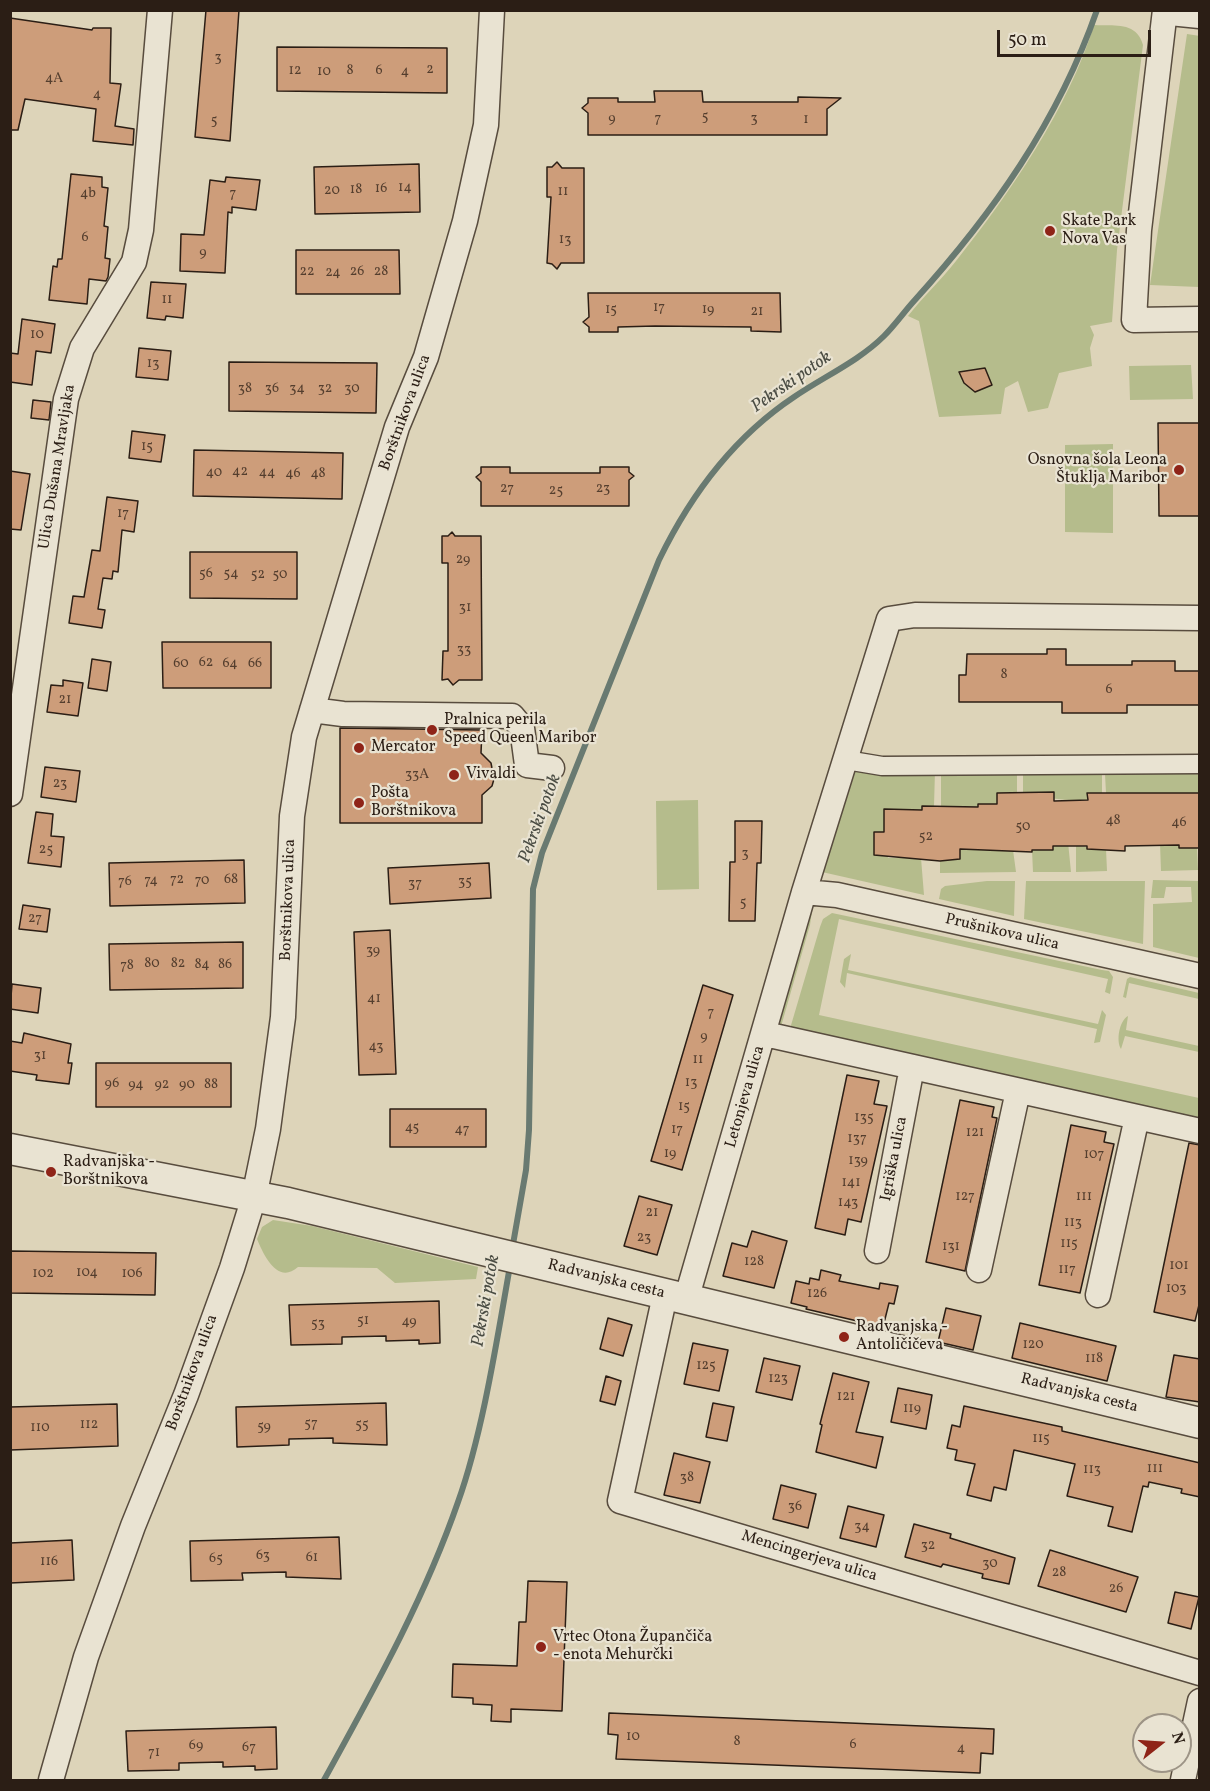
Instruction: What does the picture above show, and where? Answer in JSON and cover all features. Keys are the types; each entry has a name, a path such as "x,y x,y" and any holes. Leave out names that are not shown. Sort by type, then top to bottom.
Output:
{"street":[{"name":"Ulica Dušana Mravljaka","path":"10,794 66,399 82,348 134,262 141,230 160,10"},
{"name":"Borštnikova ulica","path":"51,1780 86,1658 133,1526 190,1385 254,1197 268,1130 283,1017 292,816 300,760 312,710 397,427 426,357 465,221 486,125 492,10"},
{"path":"1165,10 1139,230 1134,320 1200,319"},
{"path":"1170,10 1200,13"},
{"name":"Letonjeva ulica","path":"676,1298 765,1034 804,892 889,620 915,615 1200,618"},
{"path":"312,710 343,714 512,716 522,728 527,765 552,768"},
{"path":"846,760 882,766 1200,764"},
{"name":"Prušnikova ulica","path":"804,892 837,895 1200,976"},
{"path":"765,1034 1200,1131"},
{"name":"Igriška ulica","path":"878,1251 912,1067"},
{"path":"979,1270 1018,1091"},
{"path":"1098,1295 1137,1117"},
{"name":"Radvanjska cesta","path":"10,1149 254,1197 497,1253 1200,1423"},
{"name":"Mencingerjeva ulica","path":"676,1298 620,1501 1200,1673"},
{"path":"1183,1780 1200,1701"}],"green space":[{"name":"Skate Park Nova Vas","path":"1094,25 1116,25 1130,28 1140,37 1143,45 1117,250 1112,322 1090,326 1094,335 1090,348 1092,366 1059,373 1048,408 1028,412 1018,381 1005,388 1001,414 939,417 919,321 908,316 950,268 1017,179 1069,88"},
{"path":"1187,34 1200,36 1199,287 1150,285"},
{"path":"1191,365 1193,399 1130,400 1129,366"},
{"path":"1113,444 1113,533 1065,532 1065,445"},
{"path":"847,768 935,771 934,806 922,810 884,809 884,832 888,858 921,858 924,895 822,872"},
{"path":"1162,769 1199,769 1199,793 1175,793 1175,803 1145,793 1106,793 1105,774 1161,774"},
{"path":"1017,770 1017,793 998,793 997,804 978,814 941,806 941,772"},
{"path":"1023,770 1082,770 1083,775 1102,774 1102,793 1087,793 1088,800 1079,800 1055,799 1023,793"},
{"path":"698,800 699,889 657,890 656,801"},
{"path":"1054,842 1068,842 1071,872 1033,872 1032,850 1053,850"},
{"path":"1160,843 1179,843 1179,848 1197,848 1198,870 1161,871"},
{"path":"1076,846 1106,849 1107,871 1076,872"},
{"path":"960,849 1013,850 1016,872 940,873 940,859"},
{"path":"1153,880 1199,881 1199,958 1153,947 1153,904 1192,902 1191,887 1166,887 1164,898 1151,898"},
{"path":"987,881 1015,881 1014,916 939,899 941,889 945,886"},
{"path":"1026,881 1145,881 1143,944 1024,919"},
{"path":"812,911 810,925 780,1030 775,1026"},
{"path":"832,913 1109,971 1113,977 1110,994 1105,992 1108,979 839,919 819,1015 1199,1098 1199,1122 789,1032 820,927 823,919"},
{"path":"851,954 848,970 1098,1024 1102,1010 1106,1015 1100,1042 1094,1043 1097,1029 847,973 845,988 840,982 844,959"},
{"path":"1130,977 1199,993 1199,999 1129,983 1126,998 1123,997 1127,979"},
{"path":"1128,1016 1126,1030 1199,1046 1199,1052 1125,1036 1121,1049 1119,1031 1122,1022"},
{"path":"273,1220 312,1226 478,1267 476,1279 395,1283 377,1268 298,1267 291,1272 284,1273 278,1271 268,1260 257,1239 262,1227"}],"building":[{"path":"206,10 239,10 230,141 195,137"},
{"path":"10,18 92,30 93,28 111,28 110,83 121,84 115,126 134,129 133,145 93,141 96,109 25,99 18,130 10,130"},
{"path":"277,47 447,48 447,93 277,91"},
{"path":"654,91 702,91 703,102 798,102 798,97 841,98 827,109 827,135 588,135 588,113 582,108 588,103 588,98 618,98 618,102 655,102"},
{"path":"557,162 562,168 584,168 584,263 561,263 557,269 547,263 551,197 547,197 547,167 552,167"},
{"path":"419,164 420,212 315,214 314,167"},
{"path":"71,174 102,177 102,187 108,188 104,226 108,227 105,258 110,259 108,277 106,281 89,279 87,304 49,300 53,266 57,267 58,259 62,259"},
{"path":"226,177 260,180 256,210 232,207 232,213 228,212 225,273 180,271 181,234 204,235 210,180 225,182"},
{"path":"296,250 399,250 400,294 296,294"},
{"path":"151,282 186,284 183,318 166,316 165,320 147,318"},
{"path":"588,293 780,293 781,332 751,331 751,327 655,326 618,327 618,332 589,332 589,327 583,322 589,317"},
{"path":"22,319 55,324 51,353 36,351 32,385 10,382 10,353 18,354"},
{"path":"139,348 171,351 168,380 136,377"},
{"path":"229,362 377,363 376,413 229,411"},
{"path":"985,368 992,385 975,392 964,383 959,372"},
{"path":"33,400 51,402 49,420 31,418"},
{"name":"Osnovna šola Leona Štuklja Maribor","path":"1158,423 1200,423 1200,516 1159,516"},
{"path":"132,431 165,435 161,462 129,458"},
{"path":"194,450 343,453 342,499 193,496"},
{"path":"481,467 510,467 510,473 600,473 600,467 629,467 629,472 634,476 629,480 629,506 481,506 481,482 476,477 481,473"},
{"path":"10,471 30,474 21,530 10,529"},
{"path":"107,497 138,501 134,532 122,530 118,572 113,571 112,579 103,578 98,609 105,610 102,628 69,623 73,596 84,597 92,550 100,551"},
{"path":"452,532 455,536 481,536 482,680 459,680 453,685 448,679 442,680 443,651 448,651 448,563 442,563 442,536 448,536"},
{"path":"190,552 297,552 297,599 190,598"},
{"path":"162,642 271,642 271,688 163,688"},
{"path":"1047,649 1066,649 1066,665 1132,665 1132,661 1175,661 1175,671 1200,671 1200,705 1127,705 1127,713 1062,713 1062,702 959,702 959,675 966,675 967,654 1047,654"},
{"path":"92,659 111,662 107,691 88,688"},
{"path":"63,680 83,683 78,716 47,712 51,685 63,686"},
{"path":"340,728 482,730 481,753 491,763 494,779 492,786 482,795 482,823 340,823"},
{"path":"45,767 80,771 76,802 41,797"},
{"path":"1054,792 1054,801 1088,800 1087,793 1200,793 1200,848 1179,848 1179,845 1125,846 1125,851 1087,849 1087,846 1053,846 1053,850 1032,850 1032,852 960,849 960,859 940,861 874,855 874,832 884,832 884,809 922,810 922,806 978,807 978,804 997,804 997,793"},
{"path":"36,812 53,814 51,836 64,837 61,867 28,863"},
{"path":"735,821 762,821 761,863 757,863 755,921 729,921 730,862 735,862"},
{"path":"244,860 245,903 110,906 109,863"},
{"path":"489,863 491,898 390,904 388,868"},
{"path":"23,905 50,909 47,932 19,929"},
{"path":"390,930 396,1074 359,1075 354,932"},
{"path":"243,942 243,988 110,990 109,944"},
{"path":"12,984 41,988 38,1013 10,1009"},
{"path":"703,985 733,995 682,1170 651,1161"},
{"path":"24,1033 71,1044 68,1063 72,1063 69,1084 36,1080 37,1075 10,1071 10,1041 22,1043"},
{"path":"96,1063 231,1063 231,1107 96,1107"},
{"path":"847,1075 879,1081 874,1104 887,1106 861,1222 848,1219 845,1235 815,1228"},
{"path":"960,1100 994,1107 992,1117 997,1118 965,1271 926,1262"},
{"path":"390,1109 486,1109 486,1147 390,1147"},
{"path":"1071,1125 1106,1132 1104,1142 1114,1144 1080,1293 1039,1285"},
{"path":"1189,1143 1200,1145 1200,1301 1195,1321 1154,1312"},
{"path":"639,1196 672,1205 657,1255 624,1246"},
{"path":"752,1231 787,1241 774,1288 723,1276 732,1243 747,1247"},
{"path":"10,1251 156,1253 155,1295 10,1293"},
{"path":"821,1270 841,1275 839,1281 879,1289 880,1283 898,1286 894,1304 889,1303 883,1327 806,1309 807,1307 791,1303 796,1281 809,1284 810,1278 819,1280"},
{"path":"439,1301 440,1343 419,1344 419,1340 386,1341 386,1336 342,1337 342,1344 291,1345 289,1305"},
{"path":"946,1308 981,1316 973,1350 938,1342"},
{"path":"608,1318 632,1325 623,1356 600,1349"},
{"path":"1020,1323 1116,1346 1107,1381 1012,1358"},
{"path":"693,1343 728,1350 719,1391 684,1384"},
{"path":"1174,1355 1200,1359 1200,1402 1166,1397"},
{"path":"764,1358 800,1366 792,1400 756,1392"},
{"path":"833,1373 869,1382 856,1432 883,1437 876,1468 816,1452 822,1425 820,1424"},
{"path":"606,1376 621,1381 615,1405 600,1401"},
{"path":"898,1388 932,1395 926,1429 891,1422"},
{"path":"386,1403 387,1445 333,1443 333,1438 289,1439 289,1445 237,1447 236,1407"},
{"path":"713,1403 734,1407 727,1441 706,1437"},
{"path":"117,1404 118,1446 10,1450 10,1407"},
{"path":"964,1406 1062,1427 1062,1431 1200,1463 1200,1497 1181,1493 1182,1489 1149,1482 1148,1487 1143,1486 1132,1532 1108,1526 1113,1507 1067,1496 1075,1464 1014,1450 1006,1490 994,1487 991,1501 967,1495 975,1464 955,1460 957,1450 947,1448 952,1425 960,1427"},
{"path":"674,1453 710,1462 700,1503 664,1495"},
{"path":"781,1485 816,1494 808,1528 773,1519"},
{"path":"848,1506 884,1515 876,1547 840,1538"},
{"path":"914,1524 951,1534 950,1538 1015,1558 1009,1584 982,1578 983,1574 943,1564 941,1567 905,1557"},
{"path":"339,1537 341,1579 286,1577 286,1572 242,1573 243,1580 191,1581 190,1541"},
{"path":"72,1540 74,1580 10,1583 10,1543"},
{"path":"1050,1550 1138,1577 1126,1612 1038,1586"},
{"name":"Vrtec Otona Župančiča - enota Mehurčki","path":"528,1581 567,1582 562,1711 511,1709 511,1722 491,1721 492,1705 473,1704 473,1698 452,1697 453,1664 517,1666 519,1622 526,1622"},
{"path":"1175,1592 1199,1597 1191,1629 1168,1623"},
{"path":"609,1713 994,1729 993,1754 981,1753 980,1773 616,1759 618,1735 608,1734"},
{"path":"276,1727 277,1769 255,1770 255,1766 223,1767 223,1762 179,1763 179,1770 128,1771 126,1731"}],"waterway":[{"name":"Pekrski potok","path":"512,1250 526,1170 529,1130 533,889 542,853 659,560 685,513 733,449 772,413 852,361 884,336 970,235 996,201 1043,129 1063,91 1097,10"},
{"name":"Pekrski potok","path":"324,1780 414,1609 445,1538 475,1446 510,1266"}],"place":[{"name":"Skate Park Nova Vas","path":"1050,231"},
{"name":"Osnovna šola Leona Štuklja Maribor","path":"1179,470"},
{"name":"Pralnica perila Speed Queen Maribor","path":"432,730"},
{"name":"Mercator","path":"359,748"},
{"name":"Vivaldi","path":"454,775"},
{"name":"Pošta Borštnikova","path":"359,803"},
{"name":"Radvanjska - Borštnikova","path":"51,1172"},
{"name":"Radvanjska - Antoličičeva","path":"844,1337"},
{"name":"Vrtec Otona Župančiča - enota Mehurčki","path":"541,1647"}]}
